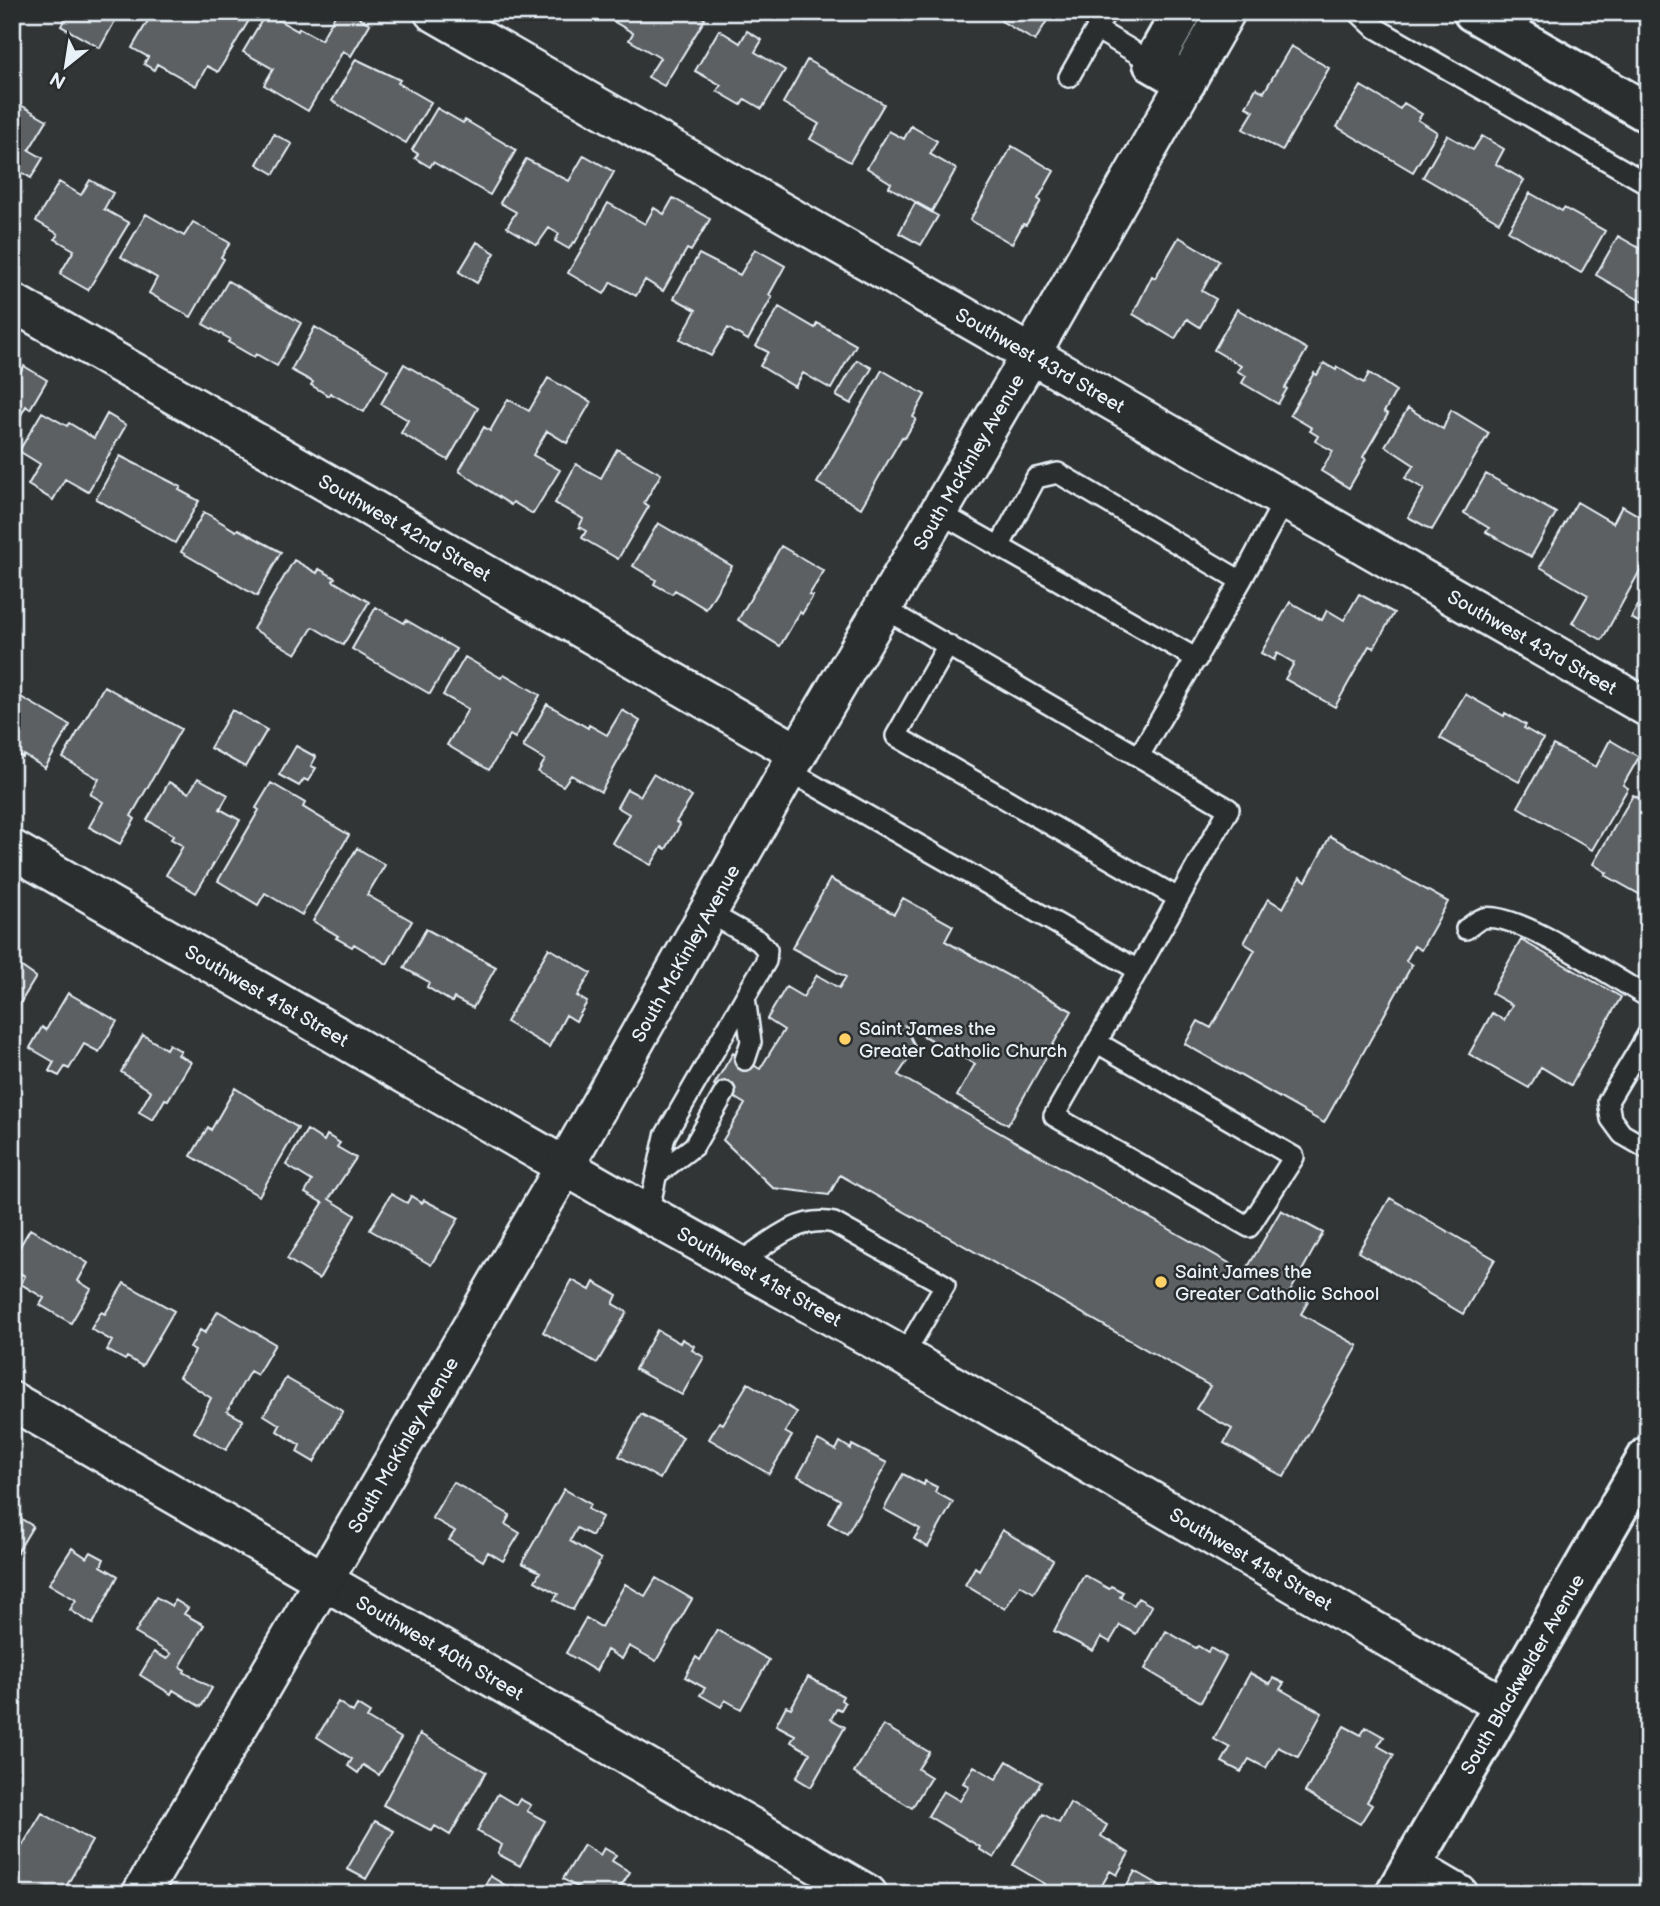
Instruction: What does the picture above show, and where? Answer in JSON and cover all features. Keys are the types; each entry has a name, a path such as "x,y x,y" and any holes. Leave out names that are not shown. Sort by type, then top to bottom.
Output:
{"street":[{"name":"Southwest 43rd Street","path":"433,12 1648,708"},
{"path":"1182,12 1153,62 1186,82"},
{"name":"South McKinley Avenue","path":"141,1894 565,1166 1226,12"},
{"path":"1473,12 1648,113"},
{"name":"Southwest 42nd Street","path":"12,302 794,762"},
{"name":"Southwest 41st Street","path":"12,849 648,1214 903,1356 1504,1706"},
{"name":"Southwest 40th Street","path":"12,1401 868,1894"},
{"name":"South Blackwelder Avenue","path":"1403,1880 1648,1456"},
{"path":"1403,1880 1459,1894"}],"lane":[{"path":"1357,12 1374,27 1648,184"},
{"path":"1069,77 1101,21 1153,62"},
{"path":"999,547 1036,478 1058,473 1241,581"},
{"path":"1139,757 1197,659 1285,499"},
{"path":"940,513 1197,659"},
{"path":"883,608 1229,809 1138,970 1096,1042 1054,1116 1249,1227 1294,1157 1096,1042"},
{"path":"948,646 896,736 1178,898"},
{"path":"794,762 1138,970"},
{"path":"648,1214 664,1136 766,961 766,950 759,940 709,913"},
{"path":"1466,929 1482,918 1498,918 1524,927 1648,998"},
{"path":"745,1060 751,1042 746,997"},
{"path":"1648,1034 1608,1101 1611,1119 1622,1134 1648,1149"},
{"path":"657,1174 694,1146 725,1092"},
{"path":"738,1264 792,1227 821,1220 834,1223 946,1285 903,1356"}],"building":[{"path":"69,12 120,12 100,48 61,26"},
{"path":"153,12 254,12 218,72 207,66 196,86 157,64 154,70 144,64 148,57 132,48"},
{"path":"337,12 349,12 370,24 351,56 343,51 308,111 264,85 273,69 243,52 266,13 321,40"},
{"path":"611,12 694,12 705,19 664,86 648,77 660,58 629,40 633,33 608,18"},
{"path":"1006,12 1052,12 1035,41 1001,21"},
{"path":"719,30 740,43 747,31 762,40 755,52 785,70 762,109 745,99 741,105 717,91 721,85 695,71"},
{"path":"1291,46 1329,68 1282,151 1243,129 1254,111 1246,107 1256,88 1264,92"},
{"path":"356,59 400,80 398,83 431,102 406,143 332,101"},
{"path":"807,60 884,104 850,162 810,139 819,124 783,103"},
{"path":"1361,86 1400,109 1404,103 1422,114 1418,120 1437,132 1413,172 1337,127"},
{"path":"12,100 47,120 29,150 43,158 31,178 18,170 12,181"},
{"path":"437,108 463,123 465,120 516,150 490,195 433,162 430,167 415,158 418,154 412,150"},
{"path":"911,126 937,141 930,154 956,169 932,211 889,187 891,183 867,168 889,131 904,139"},
{"path":"274,134 292,144 274,174 257,164"},
{"path":"1447,135 1473,150 1482,136 1504,149 1496,164 1524,180 1499,222 1423,177"},
{"path":"1012,146 1054,171 1038,199 1041,201 1012,244 970,220"},
{"path":"584,155 614,172 575,243 573,242 569,249 555,241 559,234 549,228 537,245 507,227 516,212 500,203 526,159 569,181"},
{"path":"90,180 113,193 104,209 129,223 88,290 60,274 74,250 55,239 58,234 36,221 59,182 81,195"},
{"path":"1530,193 1605,231 1581,273 1508,231"},
{"path":"673,198 710,219 691,251 687,249 663,291 645,280 636,296 611,282 604,294 568,273 608,203 645,224 654,208 664,214"},
{"path":"915,203 938,216 921,245 899,233"},
{"path":"146,214 184,236 193,222 230,243 221,257 224,259 191,317 149,293 157,278 121,257"},
{"path":"1618,236 1648,253 1648,305 1596,275"},
{"path":"1179,237 1219,261 1202,291 1216,299 1200,327 1187,319 1175,339 1133,314 1152,276 1155,278"},
{"path":"477,242 495,253 477,283 459,272"},
{"path":"755,249 785,266 769,295 772,297 748,340 728,328 711,356 680,339 696,310 674,298 699,254 740,275"},
{"path":"228,281 301,323 277,366 256,354 254,357 203,324"},
{"path":"779,307 815,328 817,323 856,345 831,389 803,373 795,387 760,366 768,352 756,346"},
{"path":"1237,309 1307,349 1278,404 1242,383 1246,376 1237,371 1241,366 1214,350"},
{"path":"315,327 388,370 364,412 330,393 329,396 311,385 313,382 291,370"},
{"path":"857,360 872,368 851,404 836,396"},
{"path":"1324,363 1336,370 1337,367 1364,383 1369,373 1396,391 1384,412 1388,414 1349,488 1321,471 1333,451 1315,441 1318,436 1310,431 1312,428 1290,415 1314,373 1317,375"},
{"path":"404,364 478,408 448,460 401,433 408,420 381,404"},
{"path":"24,366 47,380 30,409 26,406 12,431 12,386"},
{"path":"882,370 925,395 913,417 916,419 905,438 902,437 861,508 817,483"},
{"path":"548,378 591,402 567,443 547,431 533,455 560,470 533,514 513,502 511,505 459,471 484,427 490,431 508,399 529,411"},
{"path":"1408,408 1443,429 1451,410 1489,433 1432,530 1408,517 1424,489 1405,478 1414,465 1385,446"},
{"path":"42,412 67,426 69,423 94,438 107,414 126,425 88,492 65,479 53,500 28,485 40,464 19,451"},
{"path":"617,449 661,474 644,503 649,506 618,559 582,538 586,531 579,527 583,519 555,503 576,464 601,478"},
{"path":"120,456 181,487 179,490 199,501 175,543 96,499"},
{"path":"1486,474 1556,513 1531,557 1486,532 1489,528 1464,513"},
{"path":"1577,502 1613,523 1622,506 1648,521 1648,556 1602,640 1572,623 1588,595 1540,567"},
{"path":"204,512 236,531 238,529 281,552 257,596 181,552"},
{"path":"658,523 732,566 706,609 675,590 672,594 654,584 656,580 633,566"},
{"path":"781,546 824,571 809,595 813,596 780,646 738,620"},
{"path":"294,560 317,573 319,569 335,578 333,581 369,602 343,645 313,627 296,654 253,629"},
{"path":"1648,588 1648,627 1631,618"},
{"path":"1359,594 1394,613 1374,648 1369,646 1335,707 1285,679 1294,663 1277,653 1274,660 1261,653 1290,602 1322,620 1327,610 1344,620"},
{"path":"376,607 404,623 406,620 456,649 430,694 352,649"},
{"path":"465,657 501,678 504,674 540,695 515,738 510,735 489,770 447,745 468,709 443,695"},
{"path":"104,686 181,729 131,816 135,819 120,844 89,827 103,802 90,794 99,779 63,758"},
{"path":"12,692 70,725 45,768 24,755 23,758 12,752"},
{"path":"1465,694 1526,725 1524,728 1543,739 1519,782 1440,738"},
{"path":"547,704 588,728 589,725 607,735 622,710 640,721 601,792 571,775 563,786 538,772 545,760 523,747"},
{"path":"232,710 267,730 245,767 210,748"},
{"path":"1610,740 1639,757 1623,785 1628,788 1592,850 1518,807 1553,745 1596,767"},
{"path":"296,746 316,757 311,766 316,768 308,781 304,779 299,786 279,775"},
{"path":"653,774 692,797 676,822 680,825 666,849 662,847 651,865 612,843 629,814 617,807 627,789 640,796"},
{"path":"198,778 228,795 220,809 240,820 196,893 166,875 183,846 171,839 174,835 147,820 169,782 189,793"},
{"path":"271,783 305,803 303,807 349,835 302,915 265,893 258,905 218,881 259,810 256,808"},
{"path":"1633,795 1648,803 1648,899 1605,875 1607,873 1593,864"},
{"path":"1330,836 1448,902 1421,950 1414,946 1406,961 1412,965 1324,1123 1185,1044 1198,1021 1211,1028 1255,950 1244,943 1268,899 1283,908 1300,877 1306,881"},
{"path":"357,848 385,865 367,895 412,921 387,964 354,944 352,947 336,938 338,936 313,921"},
{"path":"830,879 894,914 903,898 953,926 945,941 1072,1011 1008,1125 957,1096 975,1064 905,1026 916,1048 898,1075 1245,1272 1281,1210 1323,1233 1290,1292 1308,1302 1301,1314 1358,1346 1284,1477 1224,1443 1232,1429 1196,1409 1210,1386 840,1175 829,1195 773,1188 723,1140 745,1104 714,1085 733,1053 760,1069 784,1030 767,1019 786,987 803,997 817,975 839,988 846,977 792,948"},
{"path":"426,929 496,967 473,1008 454,998 452,1002 427,987 429,982 404,968"},
{"path":"1521,940 1621,997 1571,1085 1541,1067 1529,1088 1469,1054 1492,1013 1504,1020 1512,1005 1491,993"},
{"path":"549,948 591,973 577,996 587,1002 576,1021 566,1015 549,1047 506,1022"},
{"path":"12,960 36,977 16,1010 12,1008"},
{"path":"68,993 117,1021 99,1052 84,1044 69,1069 65,1067 59,1076 49,1071 54,1062 30,1048 42,1027 46,1030"},
{"path":"143,1035 166,1049 169,1044 181,1051 178,1055 191,1062 153,1120 139,1112 151,1091 121,1072"},
{"path":"235,1088 298,1128 259,1196 191,1156 208,1127 211,1130"},
{"path":"307,1130 324,1141 327,1135 340,1143 337,1147 356,1158 329,1199 355,1215 319,1279 287,1259 323,1203 305,1193 312,1181 286,1165"},
{"path":"391,1194 407,1203 411,1196 422,1203 424,1200 459,1218 431,1265 370,1230"},
{"path":"1390,1198 1495,1259 1463,1314 1358,1252"},
{"path":"30,1229 88,1263 78,1281 91,1289 71,1323 40,1305 44,1298 21,1284 25,1276 12,1269 12,1260"},
{"path":"572,1280 590,1290 594,1282 617,1295 613,1304 627,1312 597,1363 543,1332"},
{"path":"124,1283 174,1311 142,1366 107,1350 112,1341 91,1329 101,1312 105,1314"},
{"path":"218,1311 275,1344 257,1375 250,1371 227,1411 243,1420 226,1450 194,1432 211,1398 179,1377 195,1351 190,1348 200,1330 205,1333"},
{"path":"657,1330 680,1343 682,1339 694,1346 692,1350 704,1357 682,1395 635,1369"},
{"path":"286,1378 343,1411 314,1462 297,1452 300,1445 277,1431 280,1425 264,1415"},
{"path":"748,1383 797,1412 785,1432 792,1436 769,1474 709,1439 719,1422 723,1424"},
{"path":"641,1414 683,1437 660,1479 619,1456"},
{"path":"818,1440 836,1450 840,1442 851,1449 852,1445 887,1463 847,1534 828,1523 840,1500 798,1476"},
{"path":"903,1474 924,1485 925,1481 937,1487 935,1492 953,1502 928,1547 914,1539 920,1529 884,1509"},
{"path":"453,1482 510,1515 505,1524 520,1533 503,1561 488,1552 483,1561 449,1540 455,1531 432,1518"},
{"path":"564,1489 590,1504 588,1509 602,1517 592,1536 577,1528 570,1541 601,1559 573,1610 554,1600 558,1594 535,1581 540,1572 522,1563"},
{"path":"12,1507 18,1511 15,1515 33,1526 12,1561"},
{"path":"1002,1530 1053,1560 1034,1593 1020,1585 1005,1609 965,1585 975,1567 979,1570"},
{"path":"72,1548 87,1558 91,1552 104,1559 101,1566 118,1576 93,1624 70,1610 76,1600 49,1584"},
{"path":"1084,1575 1109,1589 1111,1586 1123,1592 1120,1597 1134,1605 1138,1598 1152,1606 1136,1634 1120,1625 1110,1642 1101,1637 1093,1651 1054,1631"},
{"path":"656,1578 692,1599 656,1661 629,1646 622,1659 607,1650 596,1671 566,1653 586,1618 601,1627 625,1584 645,1596"},
{"path":"156,1597 172,1606 175,1600 188,1608 184,1614 204,1625 180,1667 212,1688 201,1707 173,1690 171,1694 140,1675 154,1652 167,1659 171,1654 135,1633"},
{"path":"717,1630 769,1660 741,1709 725,1700 721,1707 700,1695 705,1688 685,1677 696,1657 700,1660"},
{"path":"1166,1631 1196,1648 1198,1646 1208,1652 1210,1648 1226,1657 1201,1702 1145,1669"},
{"path":"1250,1673 1270,1684 1273,1678 1284,1683 1280,1689 1322,1713 1298,1757 1278,1747 1266,1768 1249,1759 1241,1772 1222,1762 1230,1748 1214,1739"},
{"path":"808,1677 843,1696 841,1700 845,1703 841,1710 837,1708 831,1719 845,1727 811,1787 796,1778 810,1753 791,1742 795,1735 776,1725 786,1706 791,1708"},
{"path":"338,1702 353,1712 357,1705 370,1713 367,1718 401,1738 379,1775 363,1765 358,1773 348,1766 352,1759 317,1737"},
{"path":"883,1725 929,1752 918,1769 931,1777 912,1808 854,1773"},
{"path":"1344,1726 1361,1735 1366,1727 1384,1737 1378,1746 1394,1755 1367,1802 1372,1805 1360,1824 1305,1792"},
{"path":"420,1734 486,1772 450,1835 435,1826 432,1831 383,1805"},
{"path":"1007,1761 1041,1782 994,1858 928,1816 943,1791 960,1801 969,1786 963,1783 974,1766 996,1779"},
{"path":"498,1794 516,1805 520,1799 531,1805 527,1811 545,1821 520,1866 498,1854 502,1845 477,1831"},
{"path":"1070,1803 1107,1825 1101,1836 1129,1853 1117,1875 1110,1871 1097,1894 1040,1894 1045,1884 1013,1865 1043,1814 1059,1823"},
{"path":"42,1813 92,1841 62,1894 12,1894 12,1843 21,1848"},
{"path":"375,1821 394,1831 366,1879 347,1869"},
{"path":"584,1845 600,1855 604,1848 616,1855 612,1861 630,1872 616,1894 589,1894 563,1879"},
{"path":"1135,1871 1175,1894 1122,1894"},
{"path":"490,1876 510,1888 506,1894 480,1894"},
{"path":"230,1883 248,1894 223,1894"}],"place":[{"name":"Saint James the Greater Catholic Church","path":"845,1039"},
{"name":"Saint James the Greater Catholic School","path":"1161,1282"}]}
